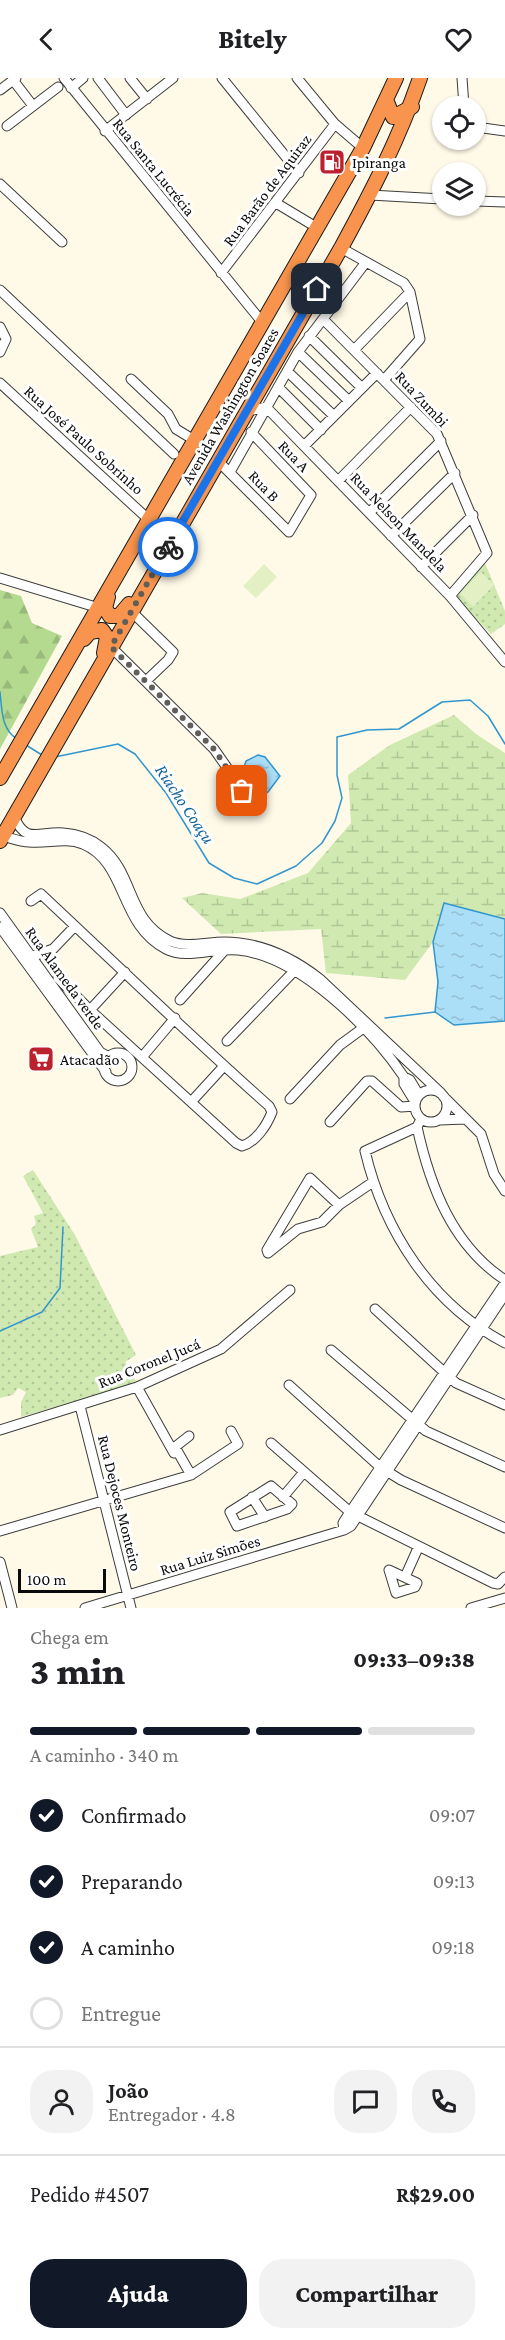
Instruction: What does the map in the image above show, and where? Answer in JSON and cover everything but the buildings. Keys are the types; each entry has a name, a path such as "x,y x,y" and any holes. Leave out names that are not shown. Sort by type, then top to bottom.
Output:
{"highway":[{"name":"Avenida Washington Soares","path":"0,778 363,148 387,102 396,78"},
{"name":"Avenida Washington Soares","path":"1,839 249,406 264,399 395,146 412,107 420,78"},
{"path":"387,102 389,112 393,117 412,107"},
{"path":"371,133 387,126 393,134 395,146"},
{"path":"112,583 105,608 110,616 119,616 139,598"},
{"path":"75,648 90,632 102,630 107,640 101,664"}],"street":[{"name":"Rua Santa Lucrécia","path":"64,78 262,322"},
{"path":"71,88 83,78"},
{"path":"98,78 126,115"},
{"path":"130,78 147,99"},
{"path":"222,78 298,173"},
{"path":"298,78 335,124 363,148"},
{"path":"462,78 463,96"},
{"path":"0,90 14,79 33,106"},
{"path":"105,131 168,80"},
{"path":"7,126 58,87"},
{"name":"Rua Barão de Aquiraz","path":"222,273 335,124"},
{"path":"486,128 505,131"},
{"path":"0,184 62,242"},
{"path":"370,195 432,198"},
{"path":"486,201 505,202"},
{"path":"276,203 316,227"},
{"path":"304,446 362,388 380,377 420,339 410,291 401,281 341,248"},
{"name":"Avenida Washington Soares","path":"230,472 251,432 264,399 278,387 309,336 366,262"},
{"path":"0,290 174,454"},
{"path":"354,350 410,291"},
{"name":"Rua Zumbi","path":"322,319 435,431 441,441 487,552 486,557 450,596"},
{"path":"0,327 6,339 0,352"},
{"path":"309,336 362,388"},
{"path":"298,352 349,401"},
{"path":"287,371 334,416"},
{"path":"131,379 168,414 176,429 194,440"},
{"name":"Rua José Paulo Sobrinho","path":"0,383 148,519"},
{"path":"278,387 321,430"},
{"name":"Rua Nelson Mandela","path":"264,399 304,446 450,596 505,662"},
{"path":"338,481 411,407"},
{"name":"Rua A","path":"251,432 311,495 289,532"},
{"path":"369,513 441,441"},
{"name":"Rua B","path":"218,461 289,532"},
{"path":"391,536 455,473"},
{"path":"421,567 472,515"},
{"path":"0,578 99,608"},
{"path":"131,611 172,652 168,660 146,681"},
{"path":"111,647 214,749 256,809"},
{"path":"14,816 21,829 31,835 71,834 93,841 105,850 119,867 138,912 154,935"},
{"path":"1,839 31,843 70,840 95,851 113,870 132,915 165,943 186,948 224,945 261,954 298,967 428,1080 481,1134 494,1174 505,1191"},
{"path":"31,900 41,894 271,1108 269,1120 254,1139 247,1144 239,1145 90,1010 58,978"},
{"name":"Rua Alameda verde","path":"0,913 106,1072"},
{"path":"28,958 53,949 75,926"},
{"name":"Rua Alameda verde","path":"0,927 28,958 100,1052 109,1057"},
{"path":"180,1000 224,945"},
{"path":"227,1041 298,967"},
{"path":"90,1010 125,972"},
{"path":"142,1056 174,1018"},
{"path":"366,1027 403,1075 404,1084 415,1098 429,1176 447,1216 478,1256 505,1281 479,1328"},
{"path":"290,1099 340,1045 366,1027"},
{"path":"117,1053 125,1055 131,1062 131,1071 126,1078 118,1081 110,1078 106,1072 106,1062 109,1057 117,1053"},
{"path":"403,1075 410,1064"},
{"path":"192,1101 224,1066"},
{"path":"415,1098 428,1080"},
{"path":"330,1122 367,1082 372,1081 401,1107 429,1090 442,1095 447,1107 440,1120"},
{"path":"465,1119 419,1123 365,1151 372,1178 392,1227 416,1266 441,1295 479,1328 505,1343"},
{"path":"339,1205 310,1178 286,1217 268,1253 298,1229 322,1222 372,1178"},
{"path":"286,1217 298,1229"},
{"name":"Rua Coronel Jucá","path":"0,1430 137,1387 225,1347 290,1290"},
{"path":"354,1514 479,1328 505,1294"},
{"path":"375,1309 447,1376 505,1405"},
{"path":"331,1350 415,1423 505,1467"},
{"path":"289,1385 384,1469 505,1528"},
{"path":"137,1387 189,1476"},
{"name":"Rua Dejoces Monteiro","path":"80,1406 131,1608"},
{"path":"0,1531 189,1476 238,1444 231,1431"},
{"path":"189,1436 175,1447 189,1476"},
{"path":"271,1443 354,1514 418,1548 493,1583 498,1584 505,1577"},
{"path":"283,1497 304,1472"},
{"path":"271,1486 283,1497 292,1504 287,1509 237,1526 230,1512 271,1486"},
{"path":"252,1497 265,1517"},
{"name":"Rua Luiz Simões","path":"85,1608 344,1530 343,1523 354,1514"},
{"path":"405,1577 418,1548"},
{"path":"0,1562 12,1608"},
{"path":"0,1582 7,1608"},
{"path":"471,1608 505,1598"}],"green space":[{"path":"485,563 505,611 505,624 491,634 454,596"},
{"path":"264,564 277,577 256,598 243,586"},
{"path":"481,572 494,585 473,607 460,593"},
{"path":"0,590 21,596 32,623 62,636 0,749"},
{"path":"454,715 476,734 505,753 505,919 444,903 433,942 405,980 326,973 321,929 221,934 182,898 202,893 240,899 308,873 351,823 348,775 390,745"},
{"path":"33,1170 75,1235 136,1355 125,1362 137,1383 21,1417 21,1402 26,1392 18,1388 13,1395 0,1398 0,1256 38,1247 31,1229 36,1224 34,1216 43,1213 23,1176"}],"water":[{"path":"258,755 265,757 280,776 268,792 260,797 243,770 246,761"},
{"path":"444,903 505,919 505,1021 454,1025 435,1012 438,982 433,942"}],"waterway":[{"name":"Riacho Coaçu","path":"0,692 5,724 17,739"},
{"name":"Riacho Coaçu","path":"55,757 118,744 135,754 166,793 209,863 234,878 257,884 296,866 322,843 335,821 342,798 337,775 337,737 367,730 399,729 442,702 470,700 488,716 505,744"},
{"name":"Riacho Coaçu","path":"26,745 42,755"},
{"path":"385,1018 435,1012"},
{"path":"0,1331 42,1312 60,1288 63,1227"}],"way so far":[{"path":"168,547 111,647 214,749 224,760 242,791"}],"place":[{"name":"Ipiranga","path":"332,162"},
{"name":"Atacadão","path":"41,1059"}],"route":[{"path":"168,547 317,289"}]}
